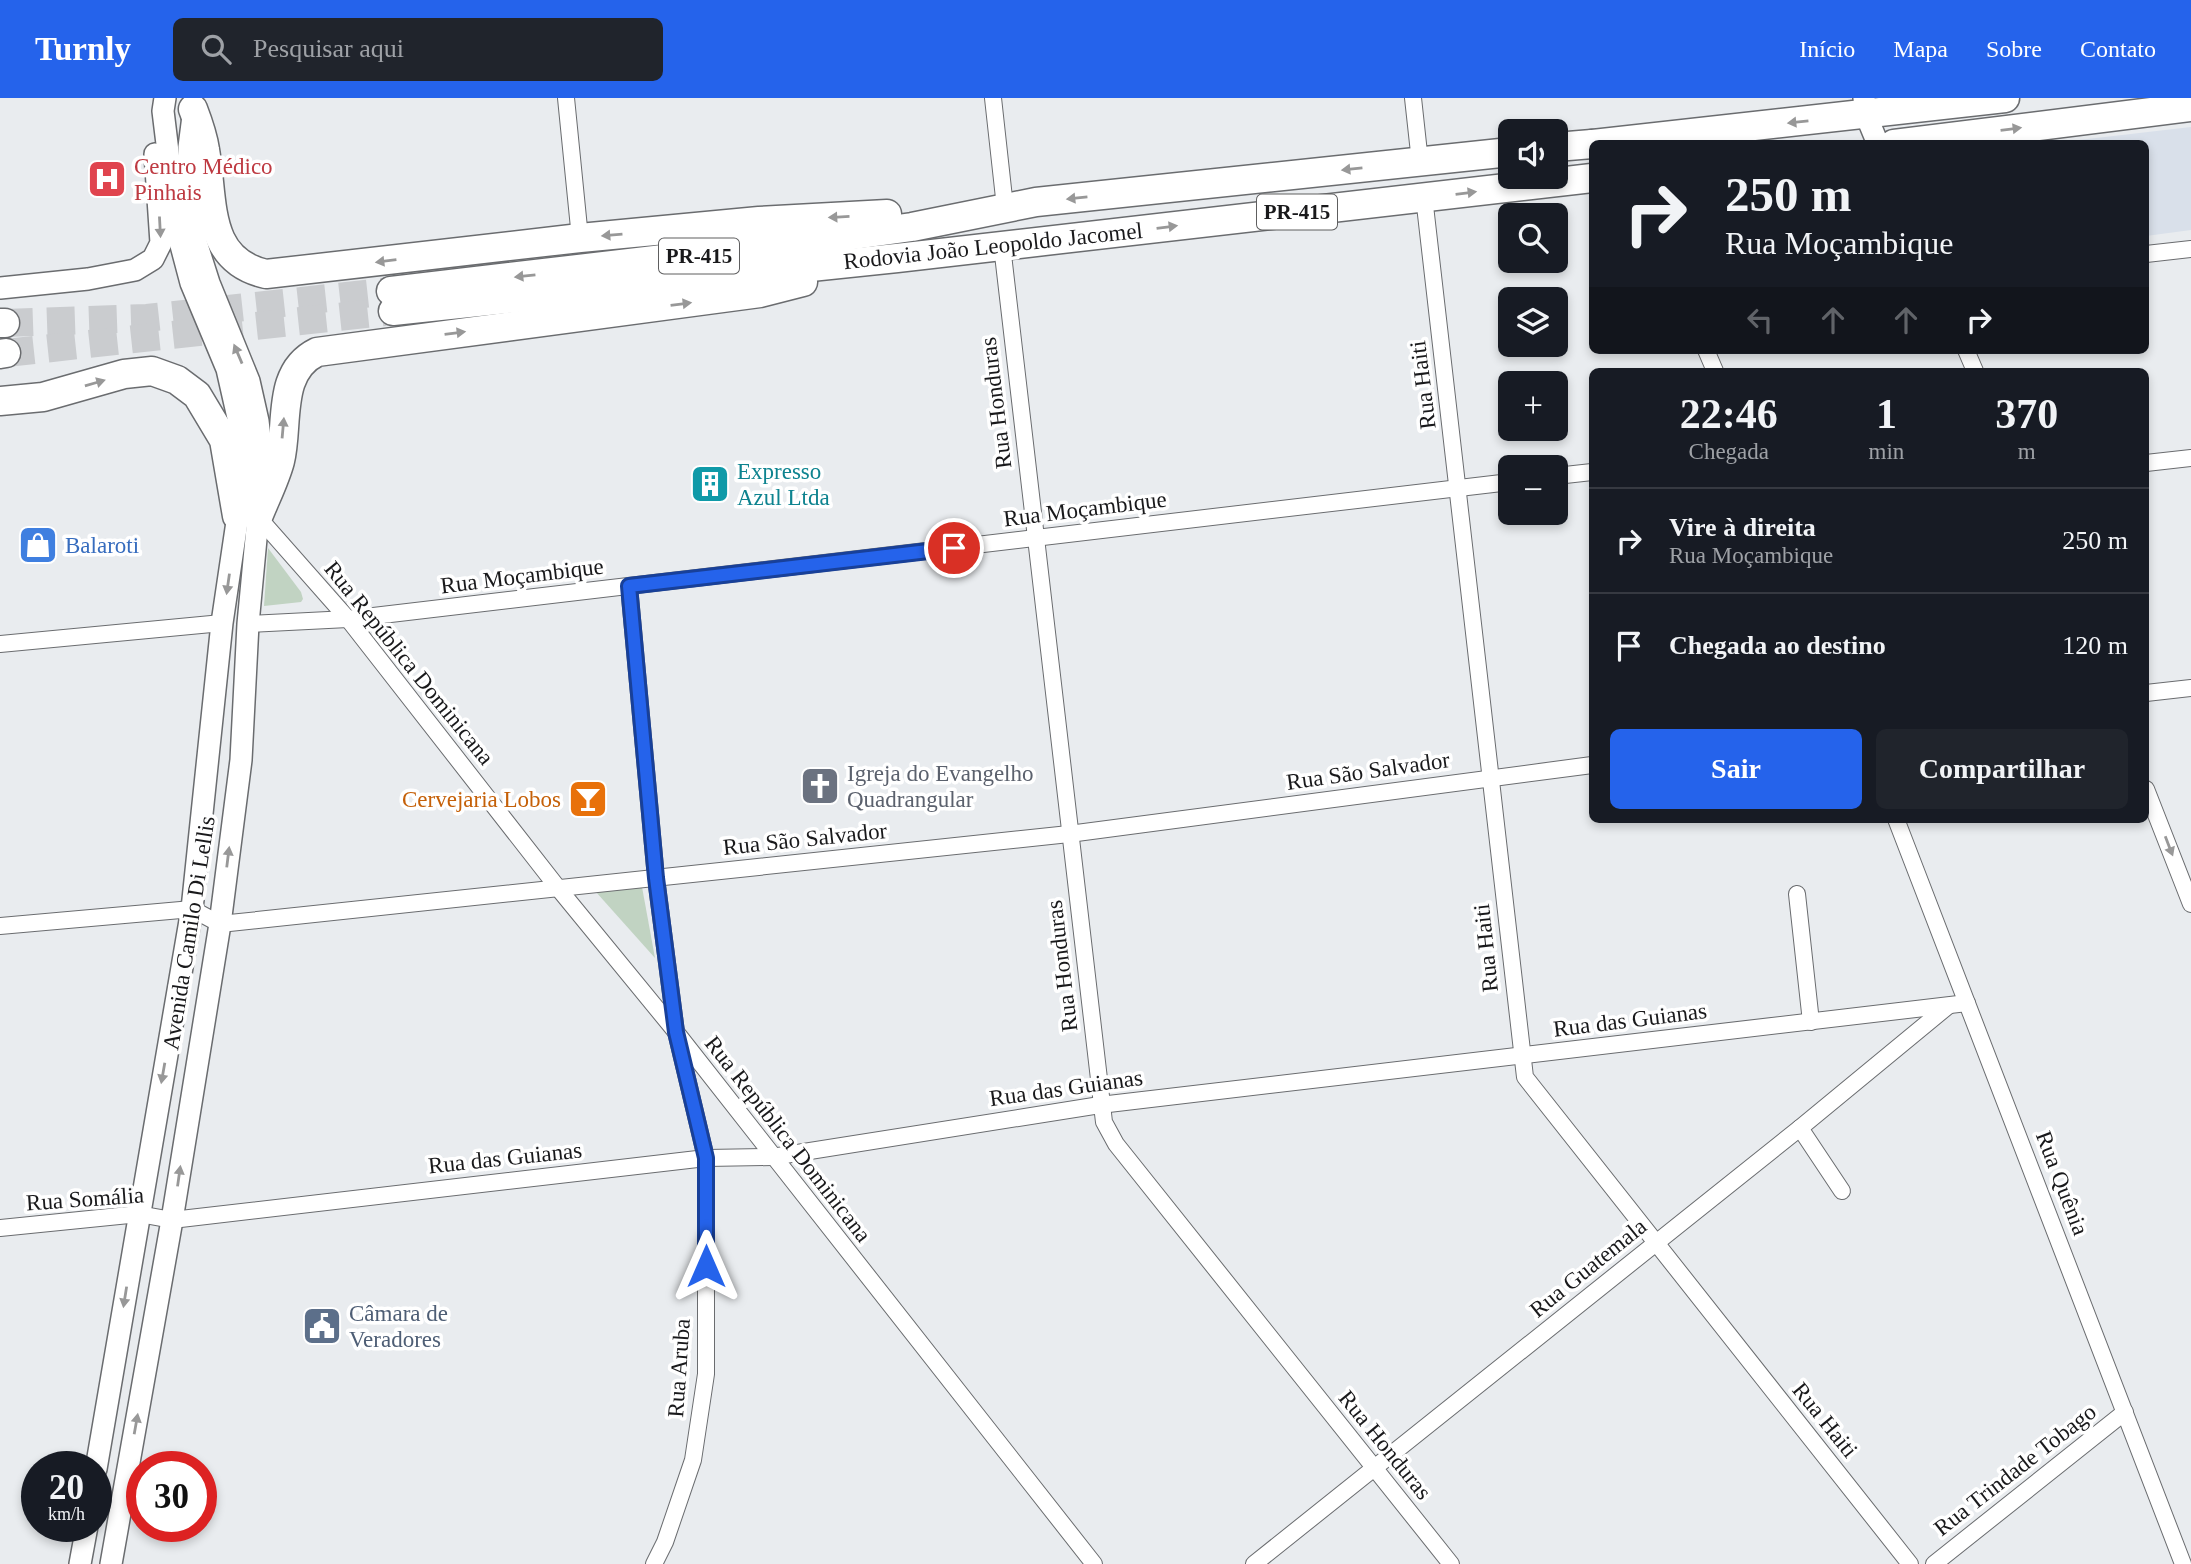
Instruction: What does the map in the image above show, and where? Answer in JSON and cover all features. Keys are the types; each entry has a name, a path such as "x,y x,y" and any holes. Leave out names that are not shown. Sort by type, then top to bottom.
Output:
{"highway":[{"path":"1622,140 1865,106 2005,98"},
{"path":"194,103 205,147 217,233 233,259 254,271 280,274 580,238 759,221 1005,207"},
{"path":"1926,140 2191,107"},
{"path":"1568,146 1589,144"},
{"name":"Rodovia João Leopoldo Jacomel","path":"1498,153 1005,207 912,227 392,301 897,258 1589,178"},
{"path":"247,517 280,460 285,407 292,380 301,362 317,352 760,293 897,258"},
{"path":"0,401 43,397 124,373 152,371 177,380 197,395 224,439 247,517"}],"main road":[{"path":"194,103 189,147 192,210 196,242 212,313"},
{"path":"164,104 178,234 191,284 212,313"},
{"path":"0,288 123,272 142,268 153,259 161,243 155,153 164,104"},
{"path":"1865,106 1877,140"},
{"name":"Avenida Camilo Di Lellis","path":"111,1564 172,1220 220,924 241,760 248,624 245,468 239,422 212,313"},
{"name":"Avenida Camilo Di Lellis","path":"99,1451 192,909 222,623 247,517"},
{"path":"80,1564 84,1542"}],"street":[{"path":"566,98 580,238"},
{"path":"993,98 1005,207"},
{"path":"1413,98 1420,162"},
{"name":"Rua Haiti","path":"1424,197 1525,1077 1910,1564"},
{"name":"Rua Honduras","path":"1002,246 1104,1122 1116,1144 1451,1564"},
{"path":"2149,254 2191,249"},
{"path":"2149,463 2191,458"},
{"path":"1568,475 1589,472"},
{"name":"Rua Moçambique","path":"248,624 348,619 1498,483"},
{"name":"Rua República Dominicana","path":"247,517 348,619 1094,1564"},
{"name":"Rua Aruba","path":"629,586 656,878 676,1032 706,1158 706,1374 693,1460 654,1564"},
{"path":"0,644 222,623"},
{"path":"2149,693 2191,688"},
{"name":"Rua São Salvador","path":"220,924 1069,834 1589,765"},
{"path":"2149,797 2191,904"},
{"name":"Rua Quênia","path":"1898,823 2183,1564"},
{"path":"1797,894 1811,1022"},
{"path":"0,926 192,909 220,924"},
{"name":"Rua das Guianas","path":"172,1220 706,1158 772,1157 1100,1105 1967,1003"},
{"name":"Rua Guatemala","path":"1254,1564 1800,1128 1949,1005"},
{"path":"1800,1128 1842,1191"},
{"name":"Rua Somália","path":"0,1228 139,1214 172,1220"},
{"name":"Rua Trindade Tobago","path":"1934,1564 2125,1412"}],"shaded area":[{"path":"2191,127 2191,230 2149,236 2149,140 2079,140"}],"green space":[{"path":"268,548 301,592 301,602 264,606"},
{"path":"642,887 655,958 596,892"}],"tunnel":[{"path":"5,323 147,318 391,291"},
{"path":"6,353 393,311"}],"place":[{"name":"Centro Médico Pinhais","path":"107,179"},
{"name":"Expresso Azul Ltda","path":"710,484"},
{"name":"Balaroti","path":"38,545"},
{"name":"Igreja do Evangelho Quadrangular","path":"820,786"},
{"name":"Cervejaria Lobos","path":"588,799"},
{"name":"Câmara de Veradores","path":"322,1326"}],"route":[{"path":"706,1266 706,1158 676,1032 656,878 629,586 954,548"}]}
